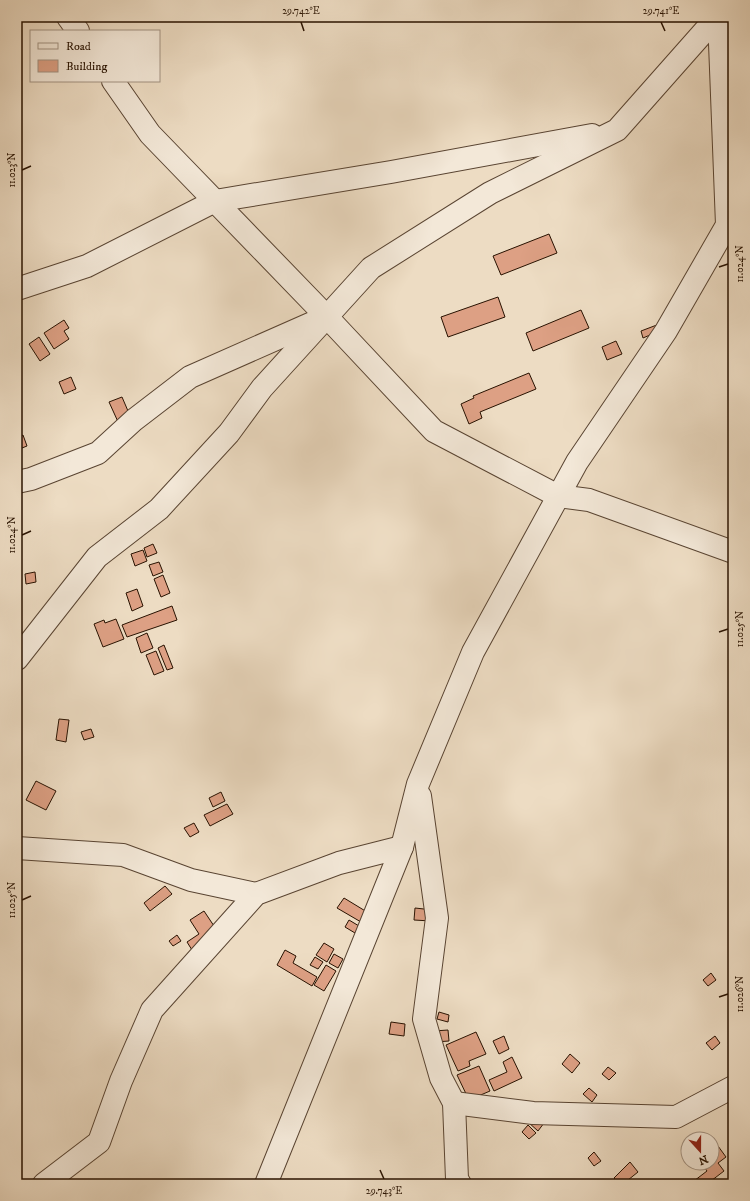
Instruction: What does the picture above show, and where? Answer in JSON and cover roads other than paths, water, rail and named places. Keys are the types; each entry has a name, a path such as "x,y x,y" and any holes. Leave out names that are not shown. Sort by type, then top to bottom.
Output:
{"street":[{"path":"68,17 77,30"},
{"path":"719,17 733,45"},
{"path":"17,658 97,557 159,509 229,433 262,388 371,268 490,193 617,130 719,17"},
{"path":"266,1184 402,847 418,784 473,652 576,462 666,331 727,225 719,17"},
{"path":"114,82 150,134 327,317 434,431 558,496 589,500 733,552"},
{"path":"17,288 87,266 215,201 391,172 617,130"},
{"path":"17,482 31,479 98,453 134,420 190,377 327,317"},
{"path":"418,784 436,918 424,1019 441,1078 454,1103 457,1179 460,1184"},
{"path":"44,1184 99,1142 121,1081 152,1010 256,894 339,863 402,847"},
{"path":"17,848 123,855 191,880 256,894"},
{"path":"454,1103 533,1113 676,1117 733,1087"}]}
